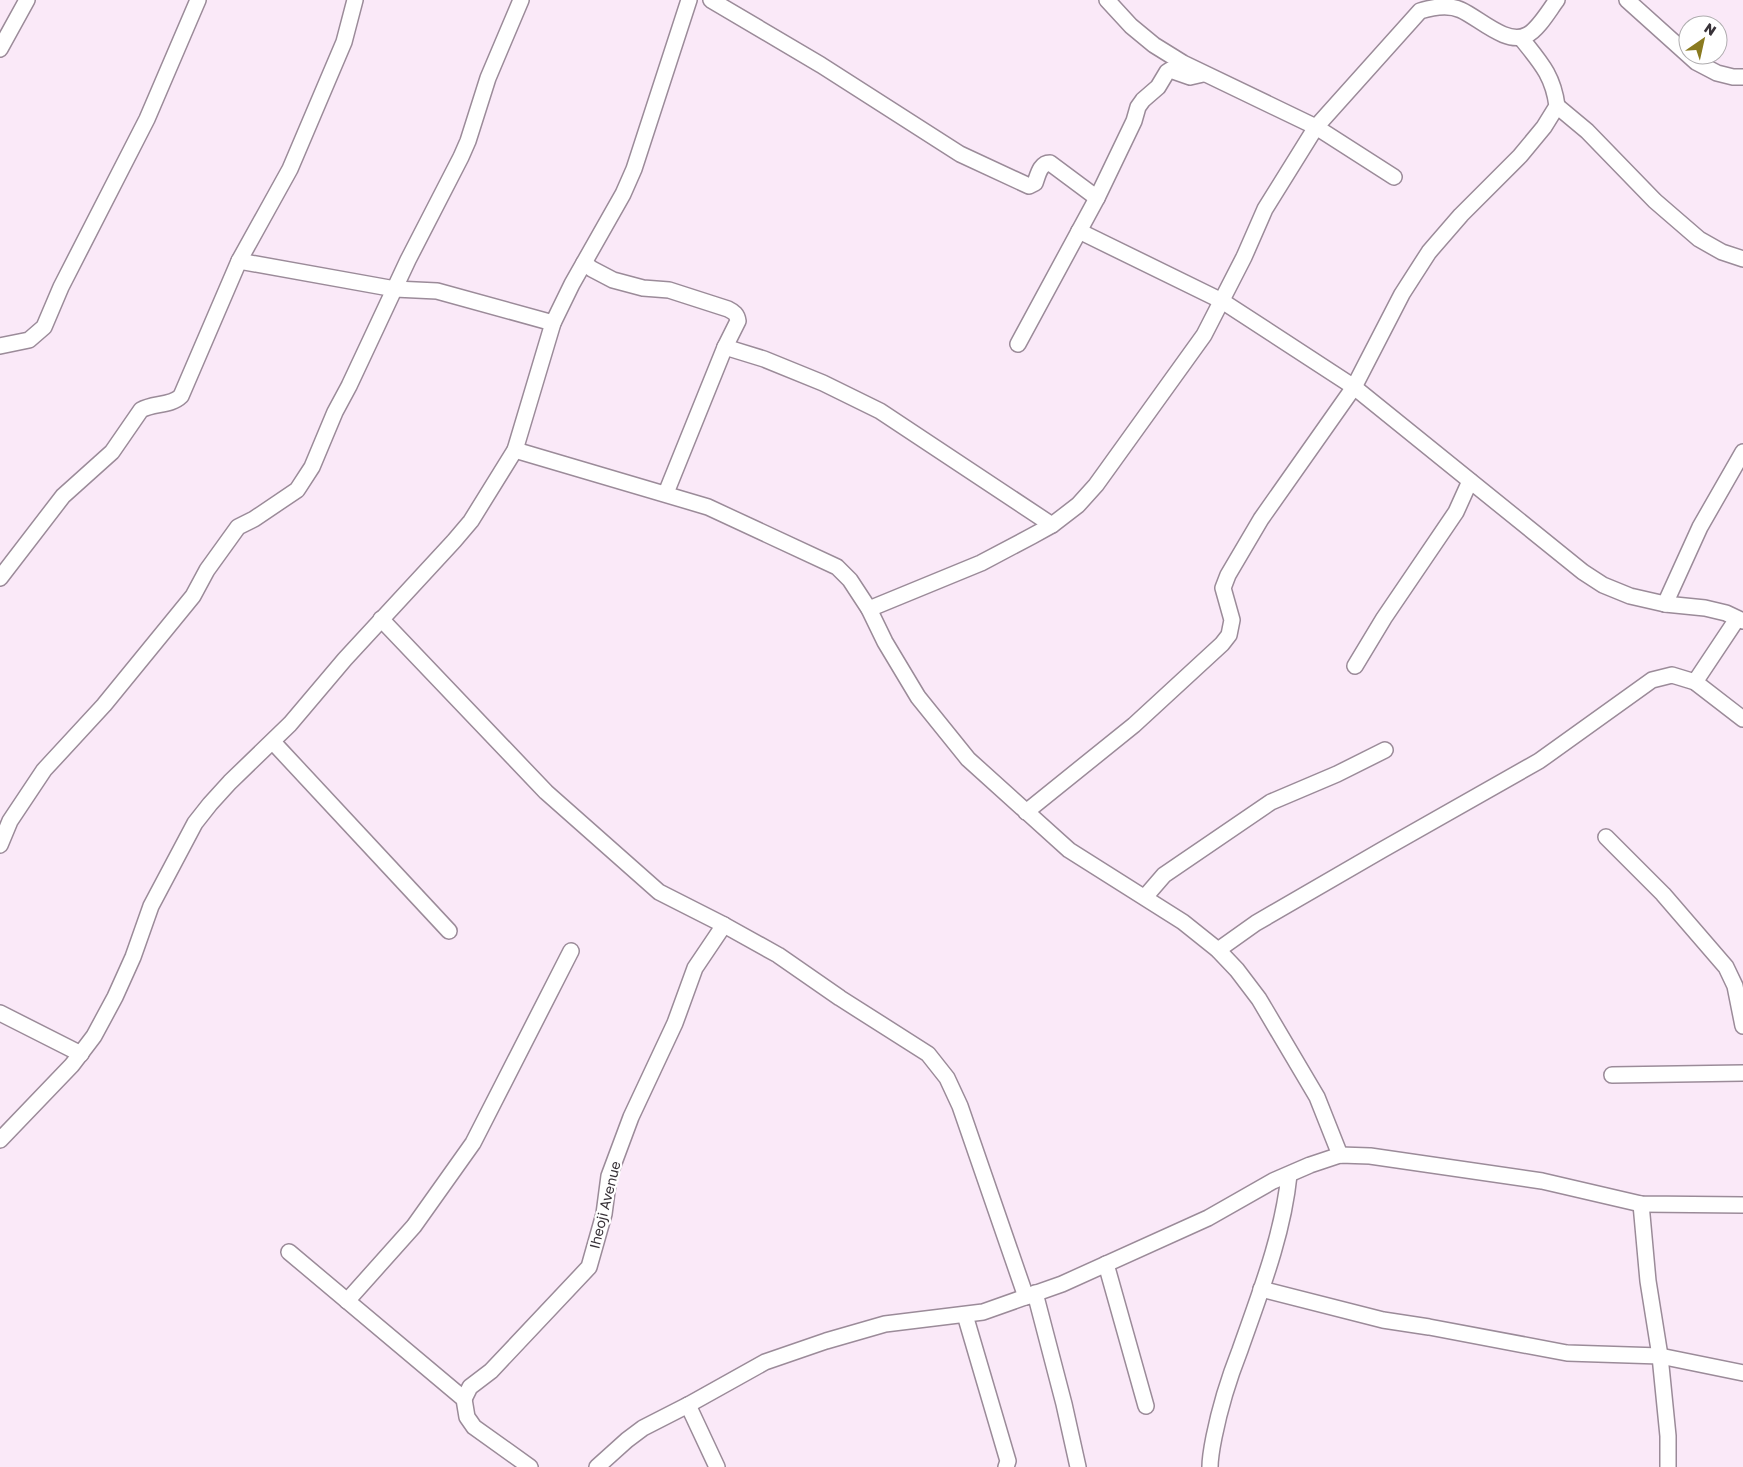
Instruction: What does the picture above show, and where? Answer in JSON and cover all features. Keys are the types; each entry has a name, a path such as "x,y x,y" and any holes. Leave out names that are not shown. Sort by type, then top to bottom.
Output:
{"street":[{"path":"0,49 27,0"},
{"path":"0,346 29,340 44,327 69,270 147,119 198,0"},
{"path":"0,578 63,496 112,452 141,410 175,401 181,396 239,262 290,169 344,42 355,0"},
{"path":"0,845 10,821 44,770 104,705 193,596 207,570 238,527 254,519 297,490 312,467 335,412 408,260 461,157 488,78 521,0"},
{"path":"0,1140 72,1065 94,1036 115,997 151,906 195,823 230,782 273,742 471,521 515,450 562,302 623,194 634,169 690,0"},
{"path":"711,0 821,65 960,154 1029,186 1035,183 1044,163 1050,163 1097,198"},
{"path":"1107,0 1154,45 1183,64 1316,126 1394,178"},
{"path":"869,609 981,563 1052,525 1078,505 1096,485 1204,335 1244,257 1264,209 1316,126 1420,11 1436,6 1455,5 1494,30 1512,37 1521,38 1534,31 1557,0"},
{"path":"1627,0 1696,62 1717,73 1733,77 1743,77"},
{"path":"1026,812 1134,725 1222,644 1229,635 1232,620 1223,588 1228,575 1262,519 1354,387 1402,294 1429,252 1461,215 1520,156 1544,127 1557,106 1555,90 1546,71 1521,38"},
{"path":"1018,344 1097,198 1134,120 1138,107 1158,87 1170,70 1190,76 1203,74"},
{"path":"1557,106 1587,131 1655,201 1699,239 1722,252 1743,259"},
{"path":"1079,231 1222,301 1354,387 1603,586 1630,596 1665,604 1705,608 1726,613 1740,620 1696,682"},
{"path":"239,262 395,289 437,291 554,323"},
{"path":"584,263 613,280 643,288 669,290 728,309 735,313 738,320 725,346 666,493"},
{"path":"725,346 764,359 822,383 880,411 1052,525"},
{"path":"515,450 666,493 708,507 837,566 850,580 869,609 885,642 918,697 968,759 1069,850 1184,922 1218,950 1237,970 1263,1007 1317,1098 1340,1156"},
{"path":"1665,604 1700,527 1743,452"},
{"path":"1355,666 1384,618 1456,512 1470,481"},
{"path":"382,619 546,792 658,892 778,955 840,998 928,1054 938,1066 947,1078 960,1106 1031,1295 1064,1404 1078,1467"},
{"path":"1218,950 1256,923 1539,761 1652,680 1672,675 1696,682 1743,720"},
{"path":"273,742 449,931"},
{"path":"1145,897 1164,875 1271,802 1337,774 1386,750"},
{"path":"1606,837 1662,894 1726,967 1735,986 1743,1026"},
{"name":"Iheoji Avenue","path":"464,1399 470,1387 491,1371 588,1267 604,1214 609,1176 631,1117 675,1023 695,968 724,925"},
{"path":"347,1301 414,1226 473,1143 571,952"},
{"path":"0,1013 81,1054"},
{"path":"1612,1075 1743,1073"},
{"path":"597,1467 612,1452 638,1432 765,1362 826,1341 885,1324 983,1312 1062,1284 1208,1218 1288,1174 1340,1156 1370,1156 1542,1181 1641,1204 1743,1205"},
{"path":"1210,1467 1220,1410 1229,1379 1279,1233 1286,1203 1288,1174"},
{"path":"1641,1204 1648,1281 1660,1356 1668,1436 1668,1467"},
{"path":"289,1252 464,1399 467,1417 474,1426 530,1467"},
{"path":"1106,1264 1146,1406"},
{"path":"1261,1289 1383,1320 1567,1353 1660,1356 1743,1373"},
{"path":"965,1315 1008,1461 1006,1467"},
{"path":"688,1406 717,1467"}]}
